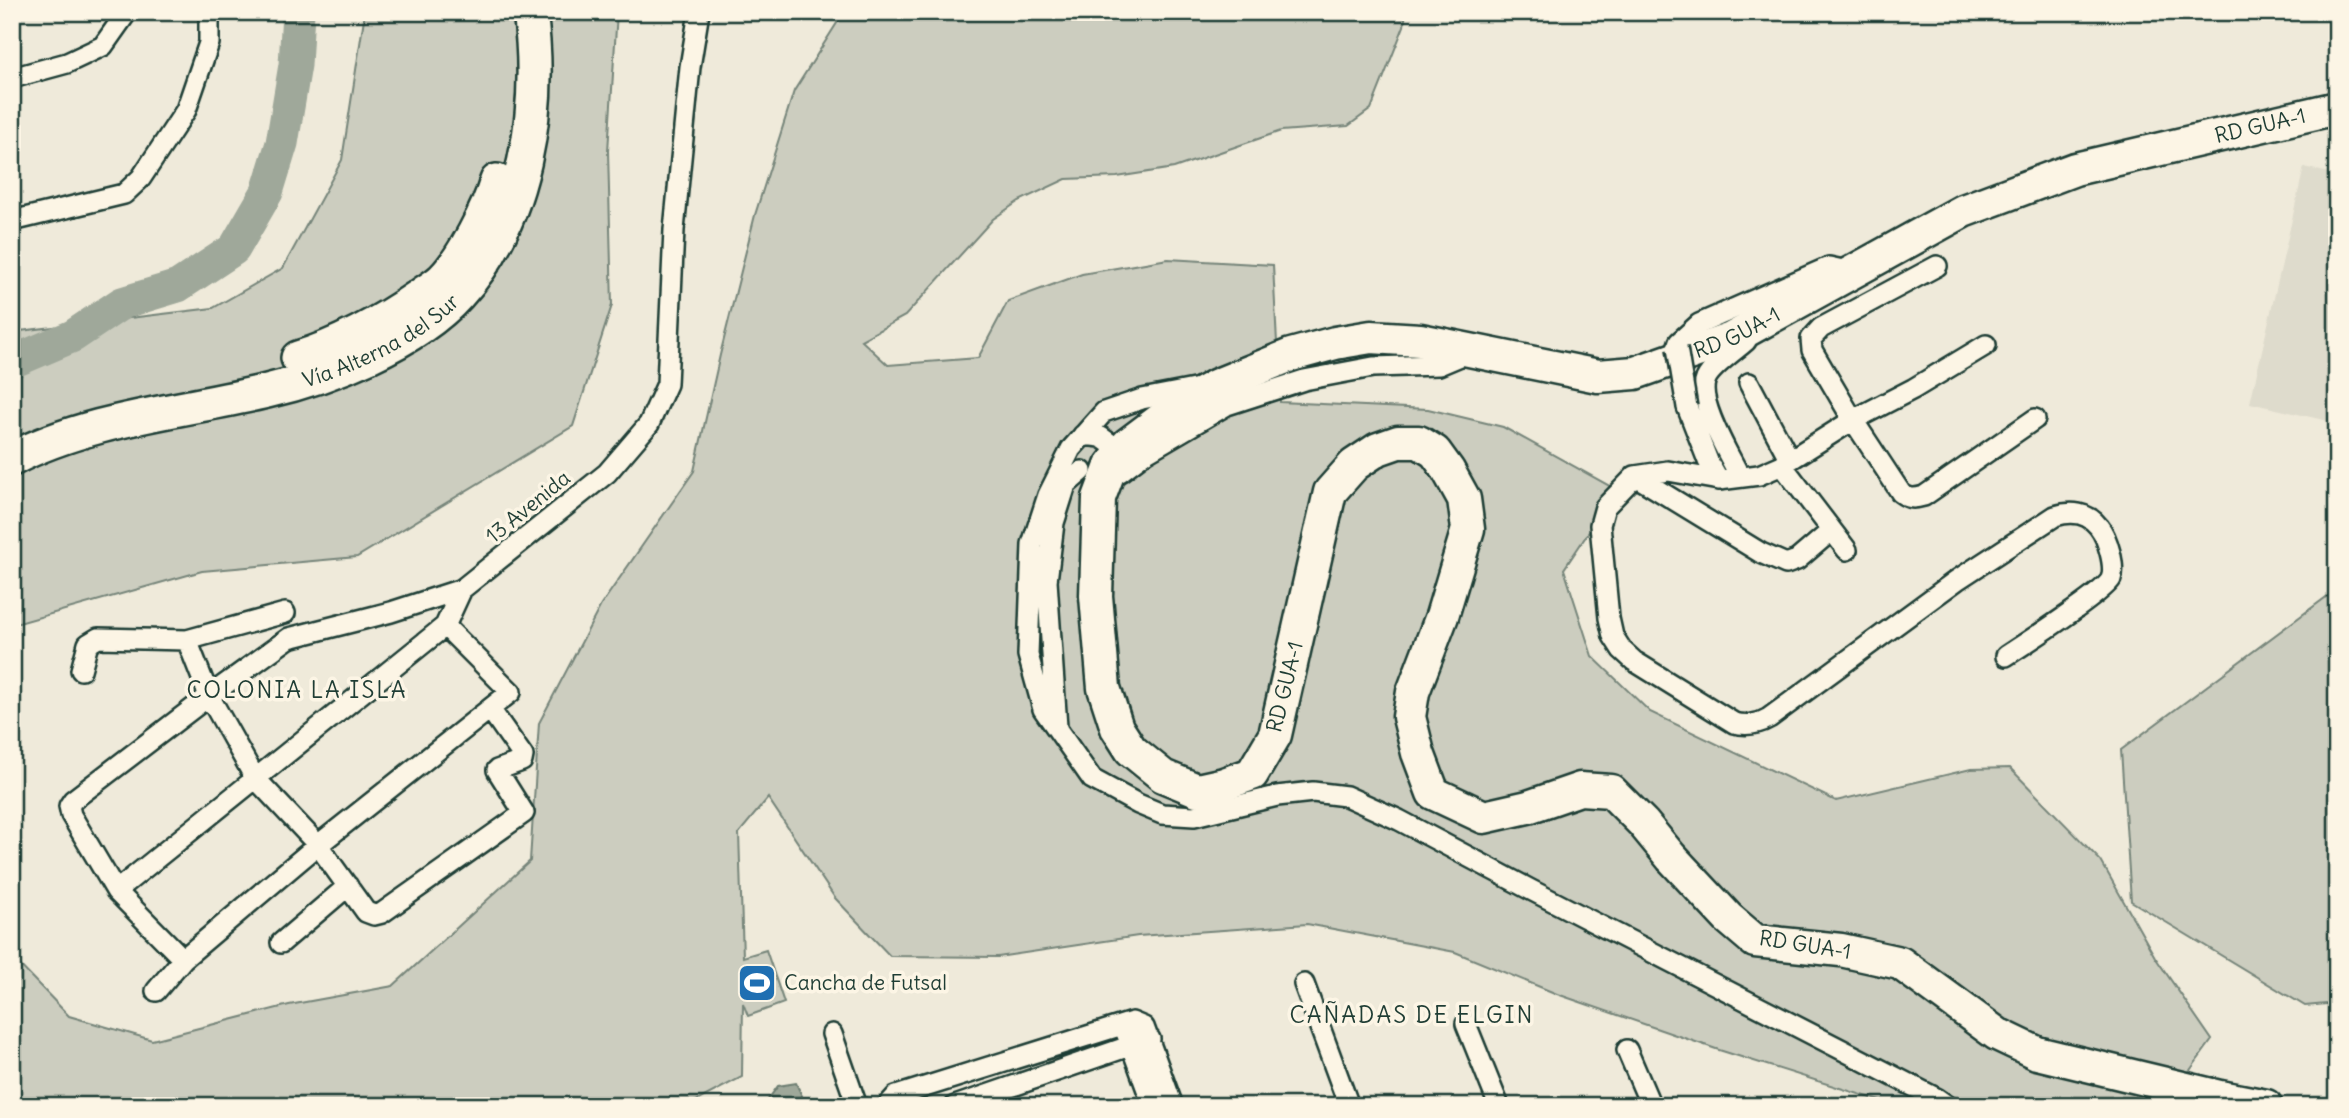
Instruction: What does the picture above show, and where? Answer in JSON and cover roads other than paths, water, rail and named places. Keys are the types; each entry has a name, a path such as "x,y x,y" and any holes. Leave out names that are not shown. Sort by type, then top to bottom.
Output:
{"highway":[{"name":"Vía Alterna del Sur","path":"267,379 363,331 408,303 443,279 462,252 495,185 506,142 514,50 509,12"},
{"name":"Vía Alterna del Sur","path":"12,435 267,379 344,367 377,353 422,325 457,297 481,267 499,235 515,195 526,149 533,98 535,49 530,12"},
{"name":"Vía Alterna del Sur","path":"12,459 76,421"}],"main road":[{"name":"RD GUA-1","path":"2266,1106 2036,1053 1997,1034 1900,963 1841,950 1755,941 1728,918 1611,791 1580,789 1528,807 1484,817 1433,793 1409,718 1413,692 1442,616 1468,529 1464,499 1448,470 1435,452 1419,442 1398,442 1378,449 1354,465 1330,492 1275,735 1252,774 1197,790 1163,776 1131,750 1117,727 1104,688 1096,596 1099,498 1111,466 1121,462 1150,425 1217,385 1291,355 1371,337 1420,340 1598,376 1635,373 1731,339 1963,211 2075,169 2337,108"}],"street":[{"path":"12,78 67,62 103,46 127,12"},
{"path":"12,220 124,194 141,178 186,110 209,43 209,12"},
{"name":"13 Avenida","path":"116,891 445,626 462,589 607,473 649,424 667,384 674,230 690,67 699,12"},
{"path":"1937,266 1821,328 1811,339 1812,350 1853,420 1900,493 1908,498 1916,498 1924,496 2035,419"},
{"path":"1719,480 1708,461 1687,407 1677,348 1679,342 1699,324 1829,267 1852,272"},
{"path":"1740,477 1705,400 1704,383 1711,372 1772,316"},
{"path":"1986,345 1913,389 1853,420 1786,463 1759,474 1719,480 1668,471 1635,476 1605,508 1600,525 1609,618 1613,636 1622,650 1634,661 1734,723 1753,725 1769,718 1957,580 2055,516 2071,513 2087,517 2104,534 2112,566 2111,579 2096,593 2006,656"},
{"path":"1083,435 1101,438 1121,462 1144,453 1227,405 1304,380 1373,367 1439,365 1473,351"},
{"path":"1749,383 1786,463 1831,531 1847,550"},
{"path":"1217,385 1142,399 1104,412 1071,449 1048,495 1032,544 1028,654 1043,709 1091,779 1162,814 1194,816 1277,796 1313,792 1346,796 1399,820 1948,1106"},
{"path":"1058,732 1047,582 1054,523 1066,485 1082,471"},
{"path":"1635,476 1761,553 1786,564 1797,560 1831,531"},
{"path":"183,959 116,891 71,815 69,806 73,800 289,638 391,612 462,589"},
{"path":"81,670 88,645 98,638 187,640 285,613"},
{"path":"156,991 183,959 318,845 511,692 445,626"},
{"path":"187,640 209,696 255,778 318,845 366,912 374,915 382,913 524,813 497,770 522,761 523,756 490,709"},
{"path":"281,943 348,886"},
{"path":"1304,984 1349,1106"},
{"path":"887,1106 896,1096 1132,1022 1144,1027 1141,1042 1153,1106"},
{"path":"1466,1024 1499,1106"},
{"path":"832,1034 857,1106"},
{"path":"955,1106 1141,1042"},
{"path":"1141,1042 1173,1106"},
{"path":"1627,1050 1651,1106"}],"waterway":[{"path":"12,362 73,336 122,303 178,286 234,249 267,192 282,143 295,65 298,12"}],"place":[{"name":"Cancha de Futsal","path":"757,983"}],"district":[{"name":"COLONIA LA ISLA","path":"297,690"},
{"name":"CAÑADAS DE ELGIN","path":"1412,1015"}]}
